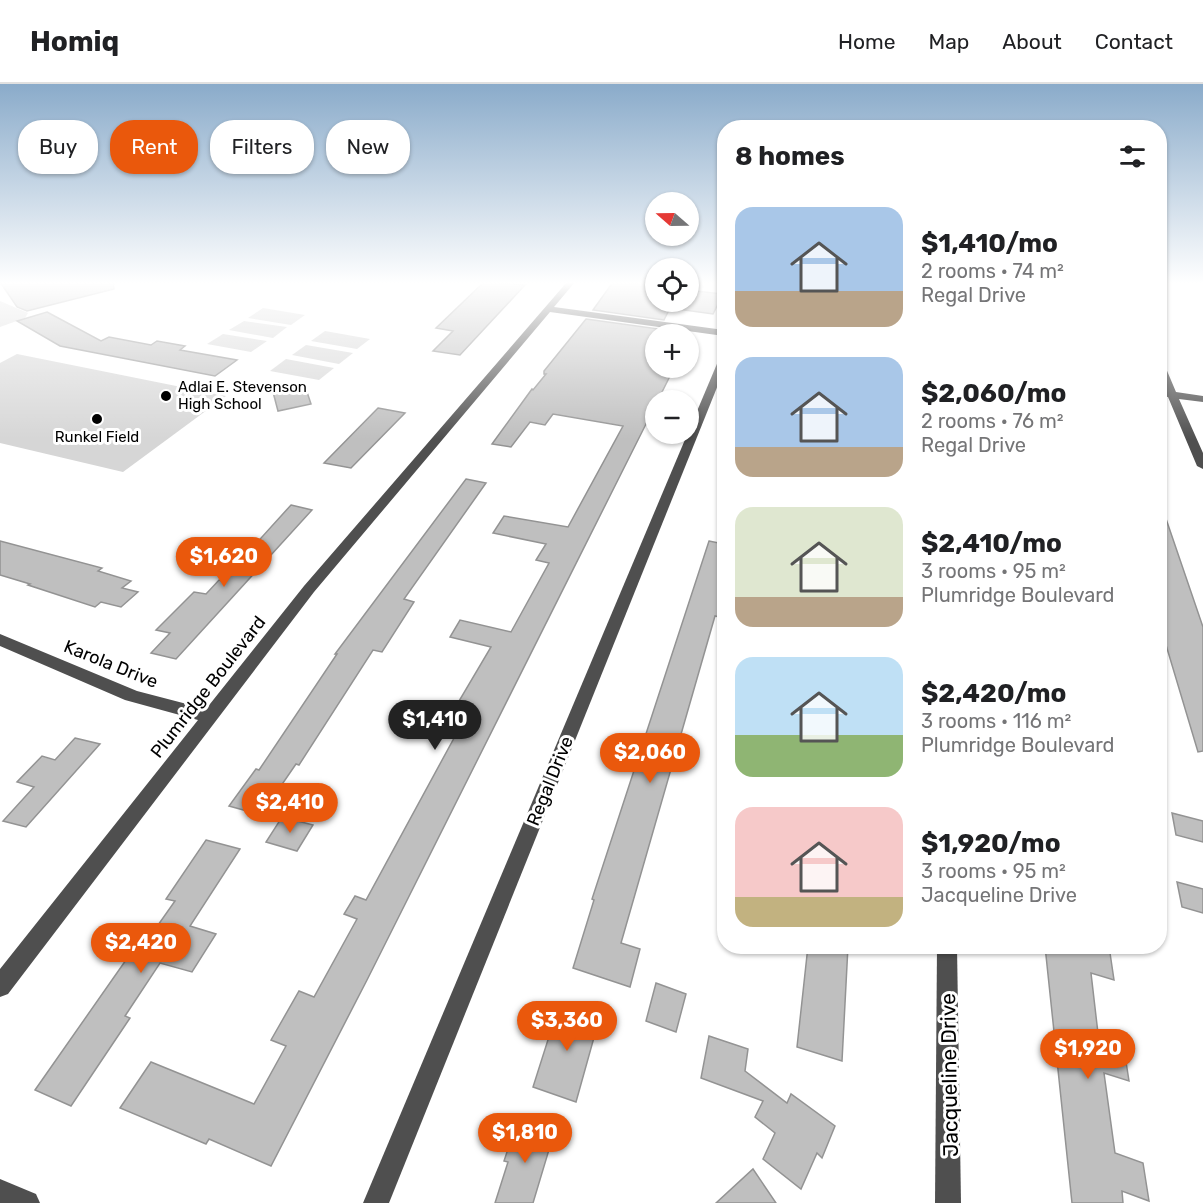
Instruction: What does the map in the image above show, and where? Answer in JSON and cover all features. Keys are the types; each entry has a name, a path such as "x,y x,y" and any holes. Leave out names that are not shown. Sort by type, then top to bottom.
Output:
{"street":[{"name":"Plumridge Boulevard","path":"0,986 309,589 526,334"},
{"name":"Regal Drive","path":"376,1203 717,376"},
{"path":"1167,382 1203,466"},
{"path":"1167,394 1203,399"},
{"name":"Karola Drive","path":"0,640 33,651 75,673 122,692 210,716"},
{"name":"Jacqueline Drive","path":"947,954 948,1203"},
{"path":"0,1192 27,1203"}],"shaded area":[{"path":"223,334 267,341 251,352 207,344"},
{"path":"252,334 278,334 273,338"},
{"path":"320,334 343,334 370,339 357,349 311,341"},
{"path":"306,345 353,353 339,364 292,355"},
{"name":"Runkel Field","path":"17,354 226,396 123,472 0,443 0,363"},
{"path":"286,359 334,368 319,380 270,371"}],"building":[{"path":"40,334 88,334 101,341 109,337 151,345 157,341 185,346 180,350 237,360 215,376 60,346"},
{"path":"450,334 479,334 460,355 433,351"},
{"path":"574,334 645,334 645,378 669,378 663,390 645,390 645,426 271,1166 209,1139 206,1144 120,1108 151,1062 254,1104 286,1046 271,1040 299,991 314,997 357,919 344,914 355,896 366,900 472,705 459,701 491,647 450,637 460,620 511,632 549,563 536,560 546,544 493,533 504,516 568,527 623,426 553,414 545,425 530,422 511,447 492,444 532,389 546,374 544,374"},
{"path":"305,386 311,404 278,411 273,392"},
{"path":"378,408 405,413 351,468 324,463"},
{"path":"466,479 486,483 404,599 414,602 382,652 373,650 299,765 296,764 261,815 229,806 256,769 259,770 337,654 335,654"},
{"path":"291,505 312,510 176,659 151,653 170,633 156,630 194,592 206,594 219,580 222,581"},
{"path":"1167,522 1203,627 1203,751 1198,752 1167,648"},
{"path":"0,541 102,568 98,571 131,581 122,588 138,592 121,607 101,602 95,607 0,575"},
{"path":"709,541 717,543 717,616 715,616 621,943 640,949 630,987 573,968 594,900 592,899"},
{"path":"75,738 100,744 26,827 3,821 34,787 17,782 42,756 55,760"},
{"path":"1172,813 1203,821 1203,842 1176,835"},
{"path":"282,817 313,825 297,851 266,842"},
{"path":"206,840 240,849 190,926 216,934 192,972 160,963 125,1016 130,1018 71,1106 35,1090 133,950 139,952 175,901 166,899"},
{"path":"1177,882 1203,889 1203,913 1182,907"},
{"path":"807,954 848,954 842,1061 797,1047"},
{"path":"1046,954 1110,954 1114,980 1091,973 1099,1042 1124,1049 1129,1081 1104,1073 1115,1153 1143,1163 1149,1201 1122,1191 1123,1203 1072,1203"},
{"path":"656,983 686,994 676,1032 646,1021"},
{"path":"560,1002 600,1016 576,1102 533,1087"},
{"path":"709,1036 748,1049 745,1071 787,1103 791,1094 835,1126 822,1158 817,1153 801,1189 763,1159 775,1133 755,1117 763,1101 701,1078"},
{"path":"518,1119 554,1133 533,1203 495,1203 508,1162 504,1161"},
{"path":"753,1169 776,1203 716,1203"}],"place":[{"name":"Adlai E. Stevenson High School","path":"166,396"},
{"name":"Runkel Field","path":"97,419"}]}
